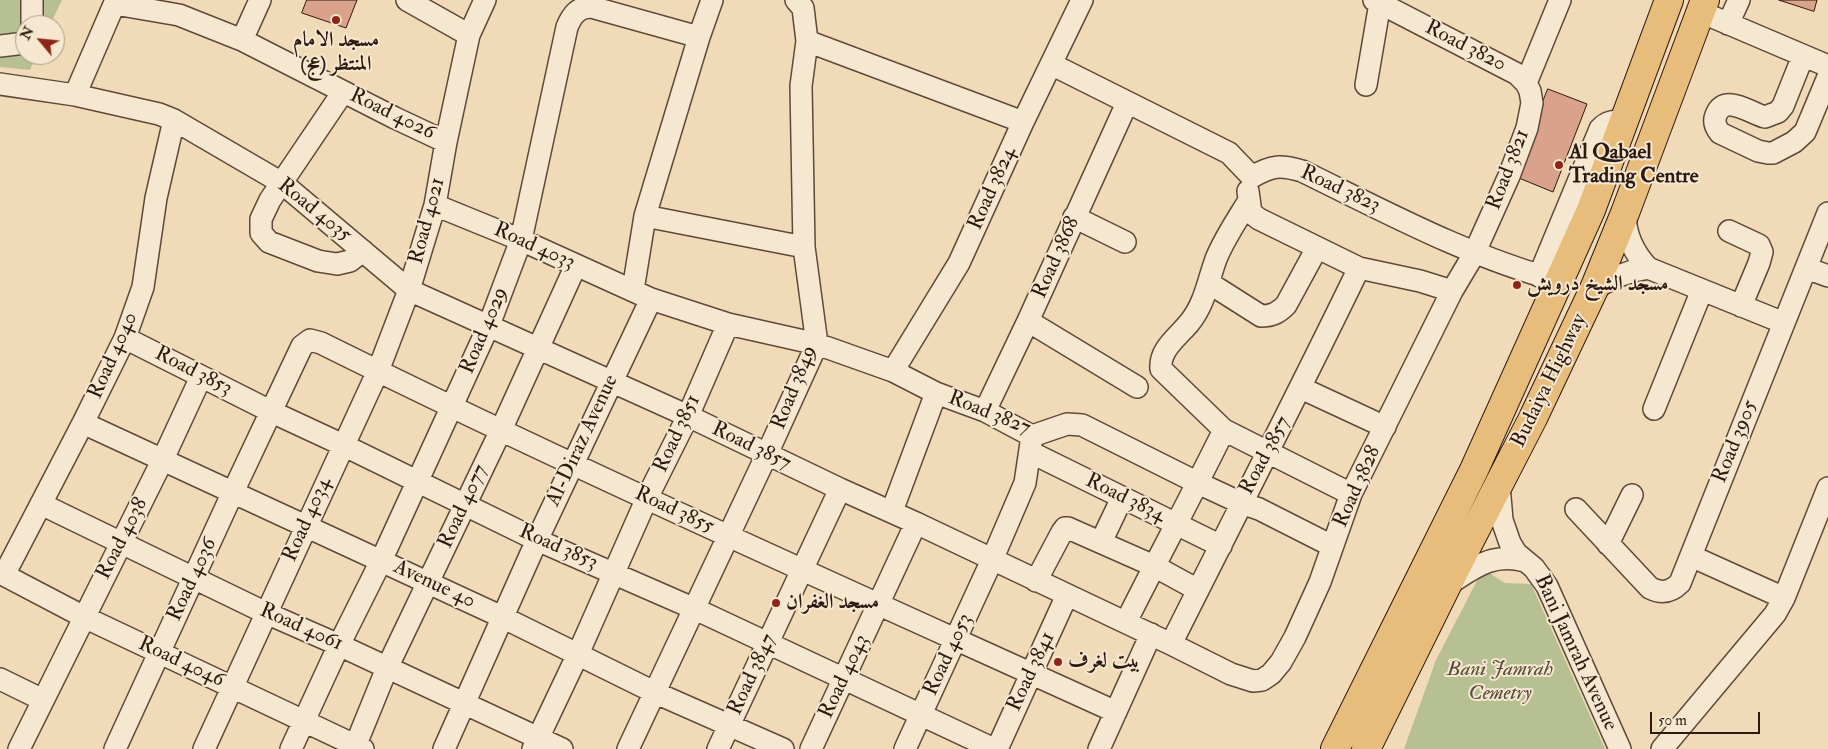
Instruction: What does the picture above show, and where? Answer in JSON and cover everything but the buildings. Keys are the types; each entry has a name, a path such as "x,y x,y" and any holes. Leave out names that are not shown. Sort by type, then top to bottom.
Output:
{"main road":[{"name":"Budaiya Highway","path":"1335,749 1474,470 1549,278 1591,210 1669,0"},
{"name":"Budaiya Highway","path":"1366,749 1447,585 1533,418 1594,289 1625,213 1703,6"}],"street":[{"path":"32,0 32,15"},
{"path":"242,40 260,0"},
{"path":"407,0 469,35"},
{"name":"Al-Diraz Avenue","path":"444,749 537,540 612,382 642,295 646,216 699,37 712,0"},
{"name":"Road 3849","path":"628,749 656,693 817,344 804,247 801,86 807,41 803,8 796,0"},
{"name":"Road 3824","path":"893,371 959,263 1023,122 1082,0"},
{"path":"1526,83 1560,0"},
{"path":"1728,24 1739,0"},
{"name":"Road 4021","path":"409,290 435,204 469,35 484,1"},
{"path":"75,95 115,2"},
{"name":"Road 4026","path":"115,2 179,15 242,40 446,142"},
{"path":"1366,85 1377,2"},
{"name":"Road 3820","path":"1377,2 1504,66 1517,74 1526,83"},
{"path":"1703,6 1728,24 1828,66"},
{"name":"Road 4029","path":"291,749 339,645 382,561 489,325 521,240 570,19 583,7 591,7 699,37"},
{"path":"807,41 1023,122"},
{"path":"0,46 15,44"},
{"path":"1803,56 1783,106 1778,112 1765,116 1732,104 1726,105 1716,115 1716,128 1720,134 1758,151 1768,153 1772,153 1794,142 1805,132 1828,77"},
{"path":"1051,64 1228,154 1252,177 1247,188 1248,202 1251,213 1259,219 1359,268 1420,281 1452,291"},
{"name":"Road 3821","path":"1474,254 1510,176 1527,128 1532,103 1526,83"},
{"name":"Road 4035","path":"0,84 75,95 159,114 174,120 282,183 409,290 612,382"},
{"path":"344,92 270,200 261,219 260,233 270,242 318,260 337,264 350,261 363,251"},
{"name":"Road 3868","path":"985,411 1127,103"},
{"name":"Road 4040","path":"2,574 84,423 125,338 143,287 156,198 174,120"},
{"name":"Road 3823","path":"1252,177 1273,167 1287,167 1302,172 1474,254 1549,278"},
{"path":"1248,202 1222,246 1202,303 1194,317 1162,355 1161,369 1224,430 1351,494"},
{"name":"Road 4033","path":"435,204 521,240 642,295"},
{"path":"1625,213 1625,223 1630,243 1637,256 1648,268 1784,324"},
{"name":"Road 3905","path":"1576,509 1650,588 1663,592 1670,591 1680,583 1828,213"},
{"path":"646,216 804,247"},
{"path":"1074,217 1125,242"},
{"path":"1729,232 1759,245 1762,252 1759,264 1741,306"},
{"path":"1209,283 1260,316 1270,316 1278,313 1286,305 1317,248"},
{"name":"Road 3828","path":"1262,680 1271,674 1281,662 1295,637 1320,582 1351,494 1452,291 1474,254"},
{"name":"Road 4077","path":"357,748 387,668 501,430 576,265"},
{"name":"Road 3857","path":"1171,644 1267,452 1302,388 1359,268"},
{"path":"1594,289 1614,277 1648,268"},
{"path":"1806,268 1828,276"},
{"name":"Road 4034","path":"204,749 378,371 409,290"},
{"path":"1654,409 1702,290"},
{"name":"Road 3827","path":"642,295 728,324 817,344 893,371 936,393 985,411 1031,444 1067,424 1082,425 1198,483 1241,503 1259,509 1332,546"},
{"path":"1028,321 1137,387"},
{"name":"Road 3851","path":"535,743 578,654 647,498 688,416 728,324"},
{"name":"Road 3853","path":"125,338 272,412 343,444 537,540 695,609 996,749"},
{"name":"Road 3855","path":"272,412 302,346 310,340 321,343 501,430 802,570 1116,712"},
{"name":"Road 4038","path":"19,749 163,459 201,377"},
{"name":"Road 3857","path":"612,382 688,416 840,489 916,522 1231,674 1253,681 1262,680"},
{"path":"1302,388 1385,427"},
{"path":"892,512 936,393"},
{"name":"Road 4036","path":"116,749 233,492 272,412"},
{"name":"Avenue 40","path":"84,423 502,617 656,693 783,749"},
{"path":"1126,622 1224,430"},
{"name":"Road 3834","path":"1031,444 1122,498 1221,546"},
{"name":"Road 4053","path":"905,749 956,640 1025,483 1031,444"},
{"name":"Bani Jamrah Avenue","path":"1499,485 1505,532 1516,553 1534,568 1547,586 1620,749"},
{"path":"1662,749 1764,629 1784,598 1822,522 1828,488"},
{"name":"Road 3847","path":"718,749 840,489"},
{"path":"1608,544 1632,495"},
{"path":"1100,542 1122,498"},
{"name":"Road 4061","path":"41,504 266,613 465,704 535,743 562,749"},
{"name":"Road 4043","path":"811,749 916,522"},
{"path":"1036,581 1065,528 1154,566 1198,590"},
{"path":"1691,556 1784,598"},
{"name":"Bani Jamrah Avenue","path":"1447,585 1479,565 1494,559 1510,558 1525,561"},
{"name":"Road 4046","path":"2,574 84,617 357,748"},
{"name":"Road 3841","path":"996,749 1067,595"},
{"path":"1099,749 1151,634"},
{"path":"0,679 43,700"}],"green space":[{"path":"0,0 62,0 55,15 15,15 15,65 32,65 30,70 0,67"},
{"name":"Bani Jamrah Cemetry","path":"1483,569 1505,583 1531,584 1605,749 1404,749 1436,660"}],"place":[{"name":"مسجد الامام المنتظر (عج)","path":"336,20"},
{"name":"Al Qabael Trading Centre","path":"1559,165"},
{"name":"مسجد الشيخ درويش","path":"1517,285"},
{"name":"مسجد الغفران","path":"776,603"},
{"name":"بيت لغرف","path":"1058,662"}]}
